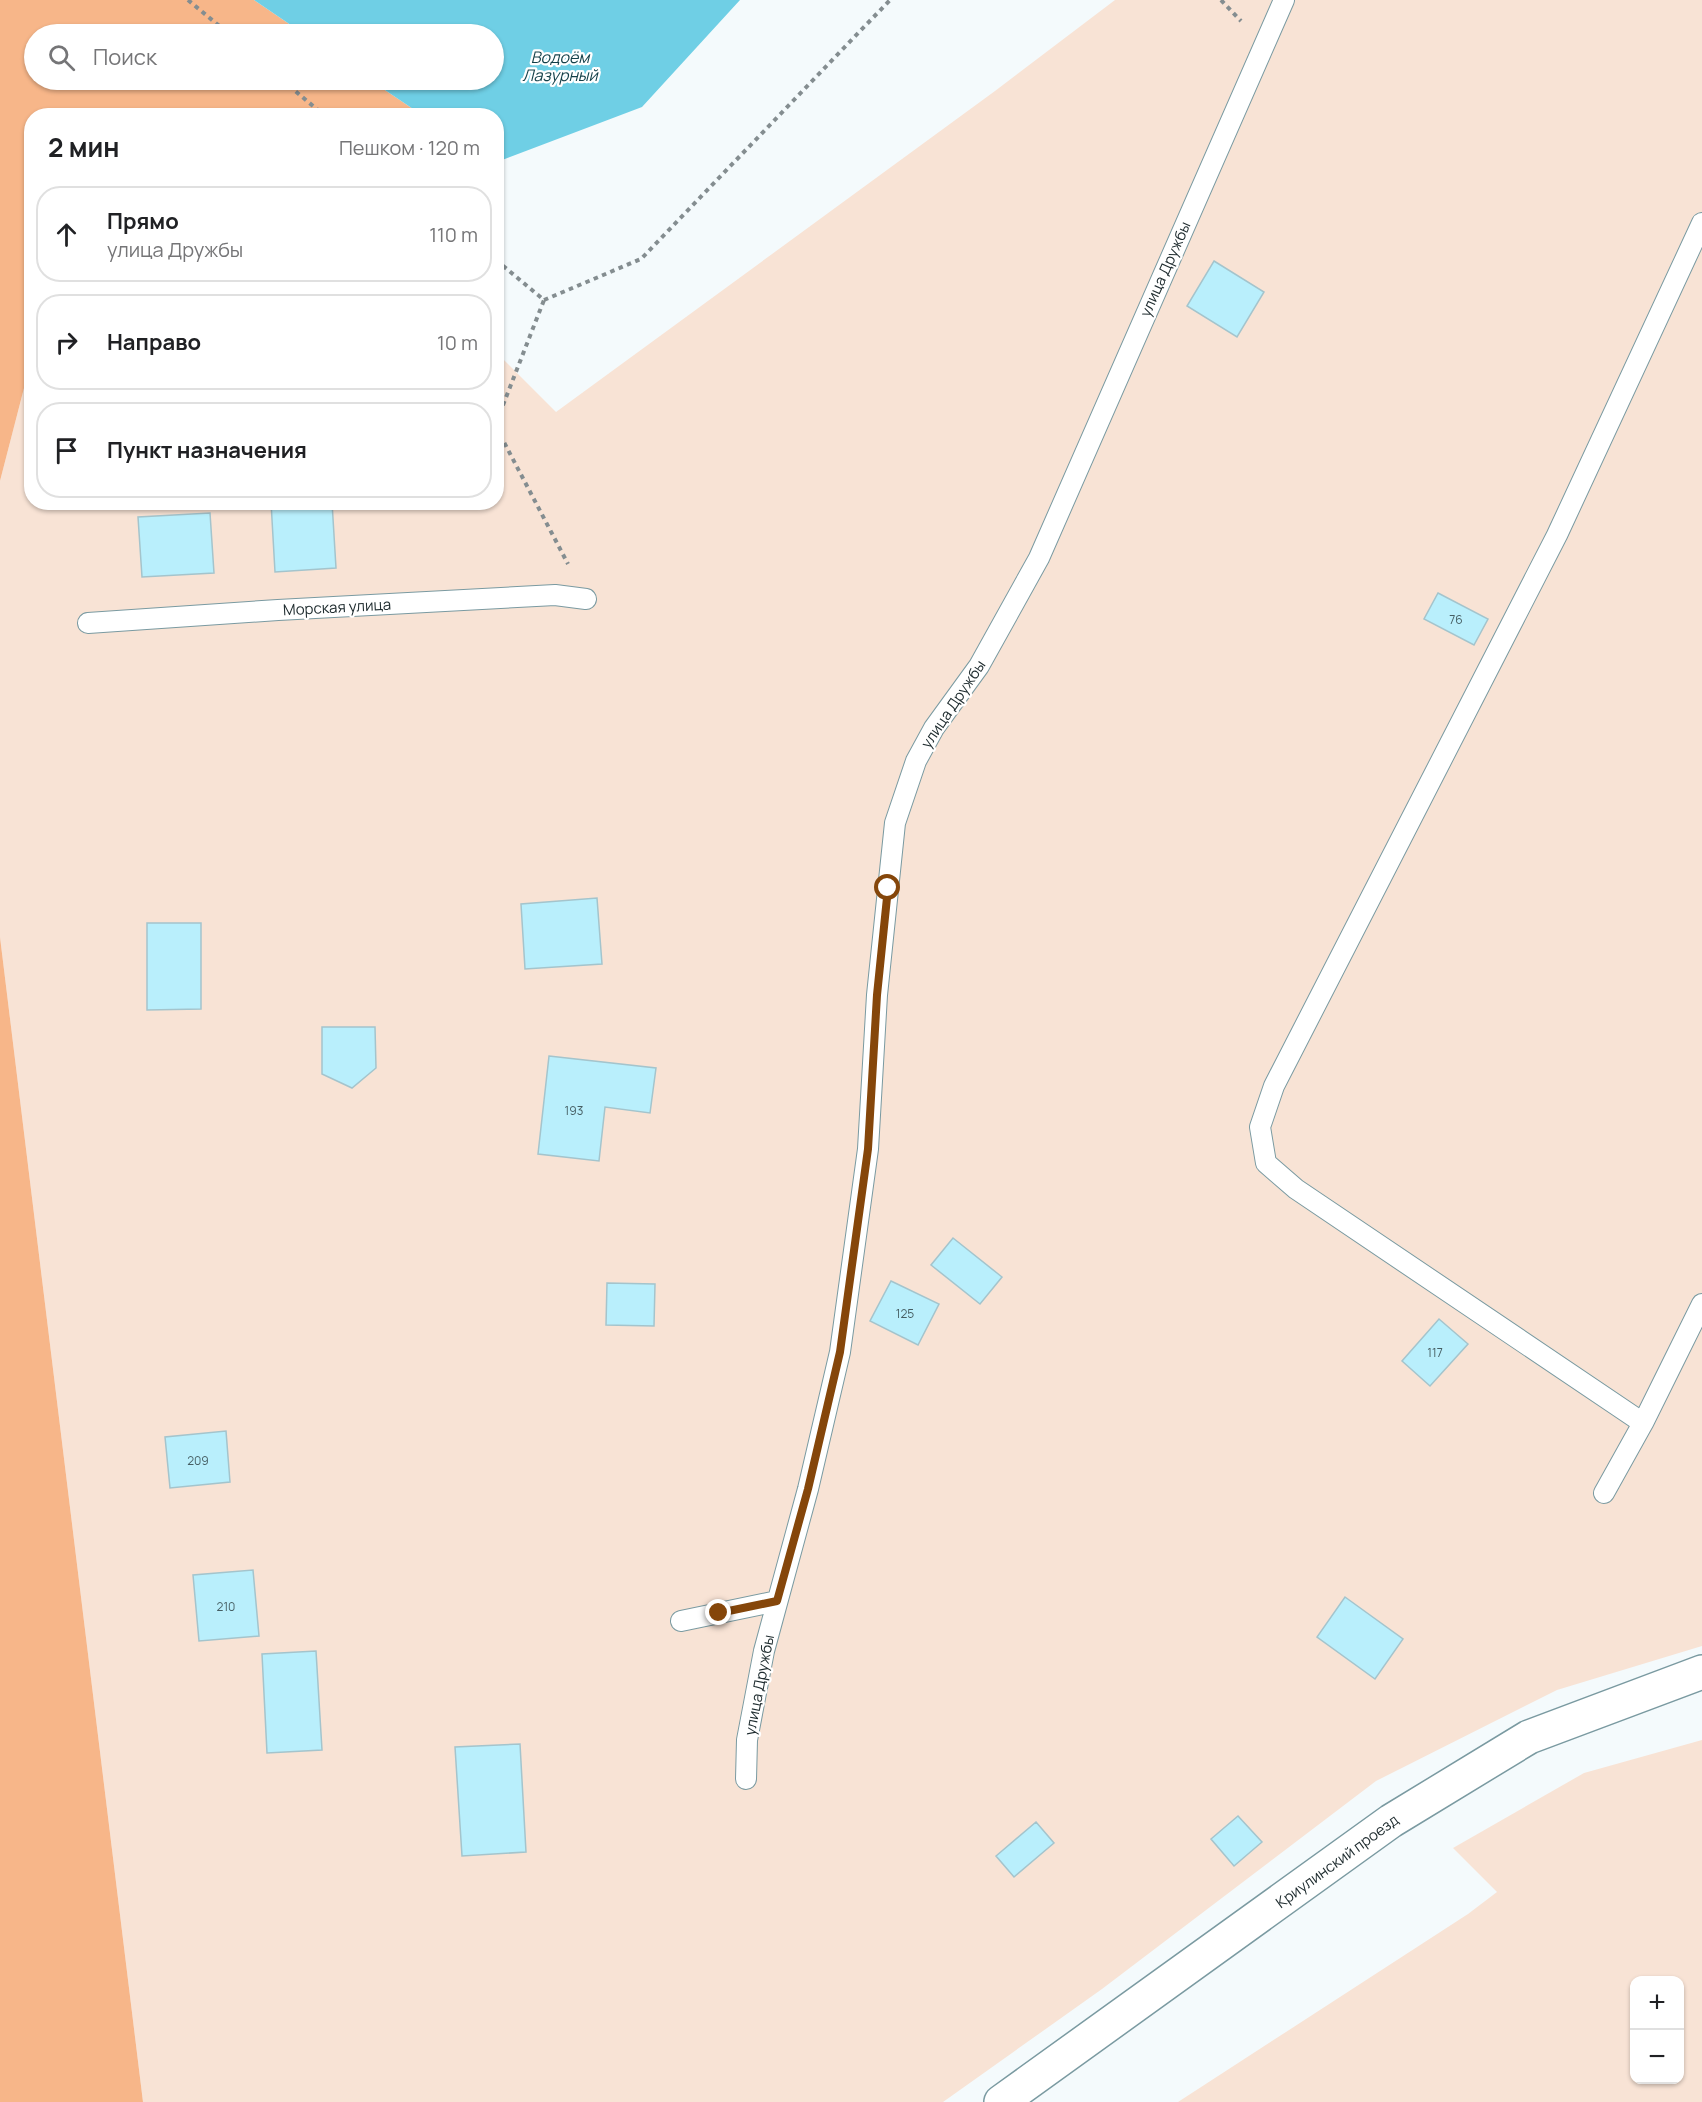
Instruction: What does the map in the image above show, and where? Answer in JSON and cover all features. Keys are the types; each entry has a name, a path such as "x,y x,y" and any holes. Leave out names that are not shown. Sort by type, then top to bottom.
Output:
{"street":[{"name":"Криулинский проезд","path":"1001,2102 1391,1821 1529,1737 1702,1672"}],"lane":[{"name":"улица Дружбы","path":"746,1779 747,1740 764,1651 808,1489 840,1352 868,1149 877,995 895,823 916,761 933,728 979,666 1038,558 1284,0"},
{"path":"1643,1423 1296,1189 1266,1163 1260,1128 1274,1086 1557,535 1702,223"},
{"name":"Морская улица","path":"88,624 278,610 555,596 586,599"},
{"path":"1604,1493 1643,1423 1702,1304"},
{"path":"681,1621 777,1601"}],"path":[{"path":"188,0 217,24"},
{"path":"504,404 544,300 641,259 890,0"},
{"path":"294,90 315,108"},
{"path":"504,268 544,300"},
{"path":"504,440 586,599"}],"shaded area":[{"path":"0,0 254,0 289,24 24,24 24,90 385,90 412,108 24,108 24,388 0,481"},
{"path":"1115,0 1702,0 1702,1646 1557,1690 1376,1781 1102,1989 943,2102 143,2102 0,937 0,481 24,388 24,510 504,510 504,360 556,412 995,91"},
{"path":"0,937 143,2102 0,2102"},
{"path":"1702,1740 1702,2102 1178,2102 1468,1914 1497,1892 1453,1848 1584,1773"}],"water":[{"name":"Водоём Лазурный","path":"254,0 740,0 642,107 504,159 504,108 412,108 385,90 504,90 504,24 289,24"}],"building":[{"path":"1214,261 1264,292 1237,337 1187,306"},
{"path":"271,510 332,510 336,568 275,572"},
{"path":"210,513 214,573 142,577 138,517"},
{"path":"1438,593 1488,619 1474,645 1424,619"},
{"path":"597,898 602,964 525,969 521,904"},
{"path":"147,923 201,923 201,1009 147,1010"},
{"path":"322,1027 375,1027 376,1068 352,1088 322,1074"},
{"path":"549,1056 656,1068 650,1113 605,1107 599,1161 538,1154"},
{"path":"953,1238 1002,1277 980,1304 931,1265"},
{"path":"891,1281 939,1304 918,1345 870,1321"},
{"path":"607,1283 655,1284 654,1326 606,1325"},
{"path":"1439,1319 1468,1344 1430,1386 1402,1361"},
{"path":"226,1431 230,1482 170,1488 165,1437"},
{"path":"253,1570 259,1636 199,1641 193,1575"},
{"path":"1345,1597 1403,1639 1375,1679 1317,1637"},
{"path":"316,1651 322,1750 267,1753 262,1654"},
{"path":"520,1744 526,1852 462,1856 455,1747"},
{"path":"1238,1816 1262,1842 1234,1866 1211,1839"},
{"path":"1036,1822 1054,1843 1014,1877 996,1856"}],"route":[{"path":"719,1613 777,1601 808,1489 840,1352 868,1149 877,995 888,888"}]}
